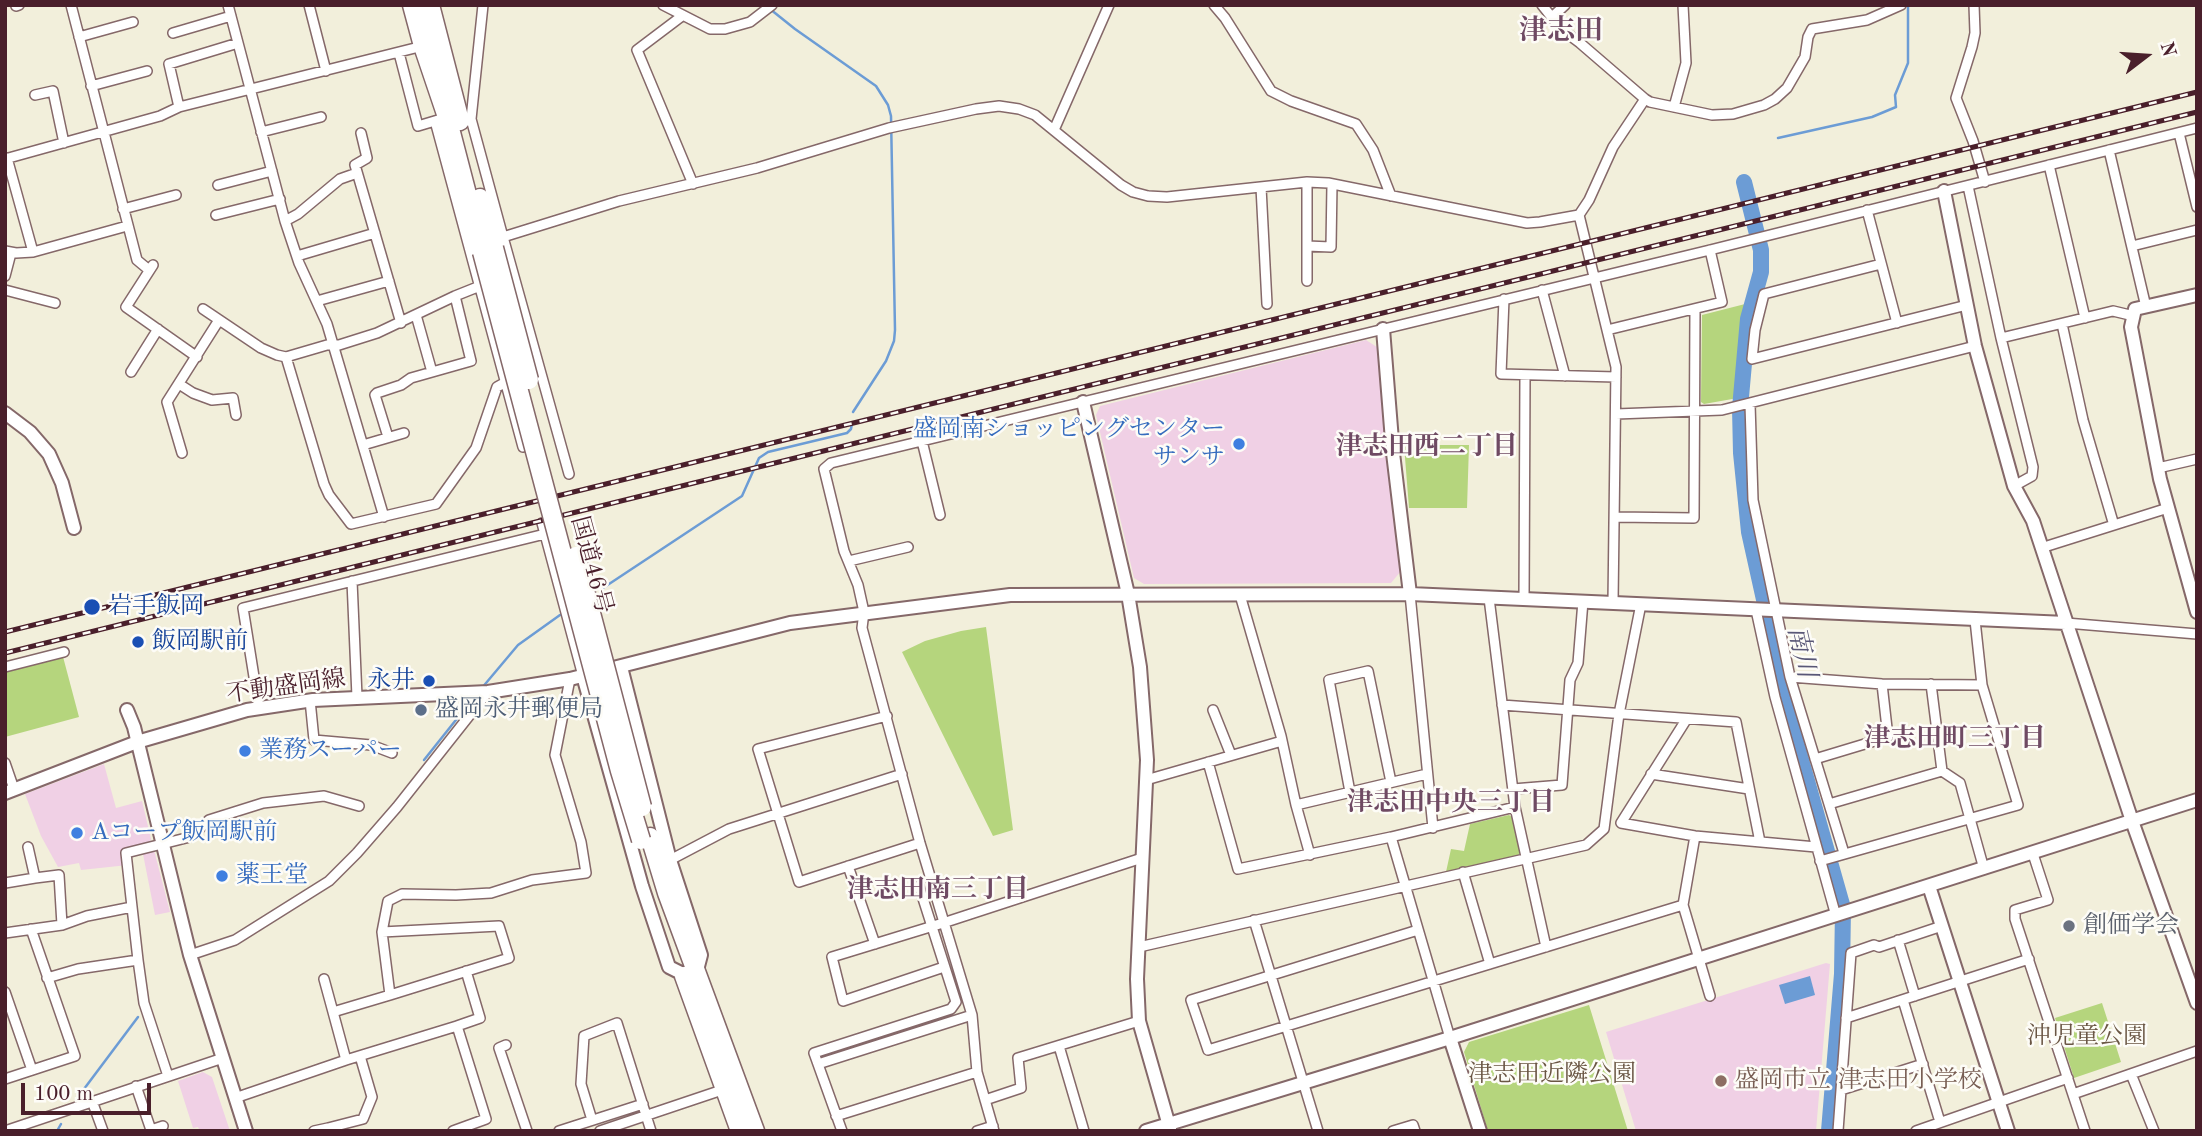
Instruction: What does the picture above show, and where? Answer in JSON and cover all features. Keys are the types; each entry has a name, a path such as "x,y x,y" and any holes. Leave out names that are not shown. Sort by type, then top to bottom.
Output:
{"highway":[{"name":"国道46号","path":"412,5 447,119 493,246 620,771 645,838 724,1089 740,1131"},
{"name":"国道46号","path":"430,5 447,119"},
{"name":"国道46号","path":"690,974 755,1131"}],"street":[{"path":"71,5 137,260 151,267 126,307 197,357"},
{"path":"228,5 285,221 334,345 384,517"},
{"path":"309,5 326,71"},
{"path":"483,5 471,119 493,246 569,474"},
{"path":"663,5 710,29 725,29 750,22 772,5"},
{"path":"1054,130 1109,5"},
{"path":"1214,5 1226,18 1270,91 1356,124 1373,150 1391,195"},
{"path":"1542,5 1561,29 1645,99 1712,115 1733,114 1764,106 1787,88 1805,57 1812,29 1867,20 1901,5"},
{"path":"1551,18 1565,5"},
{"path":"1674,107 1686,63 1683,5"},
{"path":"1974,5 1975,33 1956,98 1973,141 1984,181"},
{"path":"173,33 231,16"},
{"path":"682,16 637,50 693,184"},
{"path":"79,37 133,22"},
{"path":"179,107 169,64 238,43"},
{"path":"33,252 6,158 160,116 179,107 423,46"},
{"path":"399,52 418,126 447,119 468,109 471,101"},
{"path":"91,86 147,71"},
{"path":"35,95 53,91 64,143"},
{"path":"493,246 619,201 757,168 892,128 999,106 1035,115 1133,192 1167,197 1307,183 1332,184 1527,223 1540,222 1579,215 1589,200 1613,147 1645,99"},
{"path":"261,132 321,117"},
{"path":"447,119 480,286 523,447"},
{"path":"977,1131 994,1128 977,1072 972,1015 920,843 862,628 864,612 858,585 844,551 824,469 831,463 1759,238 2197,128"},
{"path":"2179,133 2197,207"},
{"path":"361,134 368,158 356,163 357,173 401,323"},
{"path":"2109,150 2146,307"},
{"path":"2049,165 2085,318"},
{"path":"218,185 272,171"},
{"path":"285,221 298,214 340,179 357,173"},
{"path":"1307,183 1307,281"},
{"path":"1307,246 1331,247 1332,184"},
{"path":"1968,186 2001,338 2033,467 2032,476 2014,486"},
{"path":"1261,187 1267,304"},
{"path":"1944,191 1975,346 2014,486 2033,522 2132,821 2197,1003"},
{"path":"123,209 176,195"},
{"path":"216,215 280,200"},
{"path":"1867,211 1896,323"},
{"path":"1579,215 1616,367 1613,602"},
{"path":"5,276 8,252 33,252 127,226"},
{"path":"2132,246 2197,230"},
{"path":"297,256 375,233"},
{"path":"1607,330 1722,302 1710,250"},
{"path":"1881,264 1764,294 1755,330 1752,359 1967,305"},
{"path":"317,301 389,281"},
{"path":"203,309 268,352 286,356 377,333 480,286"},
{"path":"5,290 55,303"},
{"path":"1542,290 1565,376"},
{"path":"2197,295 2135,309 2131,327 2158,468 2193,586 2197,612"},
{"path":"388,437 375,395 377,393 401,385 411,378 471,361 455,296"},
{"path":"1504,299 1501,374 1616,377"},
{"path":"1615,517 1694,518 1695,309"},
{"path":"2001,338 2113,311 2133,316"},
{"path":"416,315 432,372"},
{"path":"183,453 167,402 219,320"},
{"path":"2062,324 2083,421 2113,522"},
{"path":"131,372 158,329"},
{"path":"1383,329 1393,453 1433,828"},
{"path":"1616,414 1723,410 1975,346"},
{"path":"286,356 324,484 351,524 436,504 476,448 498,387 506,382"},
{"path":"1524,599 1525,375"},
{"path":"179,384 212,400 233,398 236,415"},
{"path":"1083,402 1128,594 1141,681 1146,736 1146,780 1139,947 1139,1021 1169,1127"},
{"path":"1750,404 1754,500 1790,677 1844,853"},
{"path":"5,413 30,432 49,454 62,483 74,528"},
{"path":"363,445 404,433"},
{"path":"922,441 940,515"},
{"path":"2158,468 2197,459"},
{"path":"2041,548 2168,508"},
{"path":"542,523 641,884 669,967 690,974 701,954 670,860 621,667"},
{"path":"260,708 243,608 545,534"},
{"path":"849,561 908,547"},
{"path":"352,581 357,697"},
{"name":"不動盛岡線","path":"10,791 137,742 247,710 310,700 487,692 570,679 790,623 1010,595 1410,594 2066,623"},
{"path":"1240,595 1282,741 1310,855"},
{"path":"1489,598 1515,807 1546,947"},
{"path":"1513,789 1562,785 1570,680 1578,663 1583,601"},
{"path":"1139,947 1586,845 1604,829 1619,714 1641,604"},
{"path":"1756,610 1775,697 1836,916"},
{"path":"1820,861 2018,805 1982,685 1975,620"},
{"path":"2066,623 2197,634"},
{"path":"5,667 64,652"},
{"path":"1350,792 1329,680 1368,671 1391,782"},
{"path":"1790,677 1882,684 1982,685"},
{"path":"390,995 382,932 388,901 402,894 491,894 532,880 586,873 581,842 555,755 570,679"},
{"path":"1815,760 1888,737 1882,684"},
{"path":"1931,684 1942,771 1960,783 1984,869"},
{"path":"190,955 236,940 329,881 397,807 487,692"},
{"path":"310,700 314,740 371,745 392,753"},
{"path":"1502,705 1736,722 1760,842"},
{"path":"128,710 190,955 246,1131"},
{"path":"1213,710 1231,755"},
{"path":"887,716 758,749 799,882 920,843"},
{"path":"1686,720 1621,823 1695,836 1816,847"},
{"path":"1146,780 1282,741"},
{"path":"1208,762 1238,869 1433,828 1515,807"},
{"path":"5,763 10,791"},
{"path":"1829,804 1942,771"},
{"path":"670,860 729,829 902,774"},
{"path":"1296,805 1427,774"},
{"path":"1651,774 1749,789"},
{"path":"167,1076 144,1003 126,853 190,837 209,820 264,803 324,796 359,806"},
{"path":"1146,1131 1169,1127 1303,1082 1450,1038 2197,800"},
{"path":"1695,836 1683,905 1710,996"},
{"path":"1391,837 1480,1131"},
{"path":"28,848 36,878"},
{"path":"2033,853 2048,900 2015,910 2015,919 2085,1131"},
{"path":"944,967 843,1001 832,957 1142,858"},
{"path":"848,866 874,944"},
{"path":"1464,872 1490,964"},
{"path":"5,883 59,875 62,925"},
{"path":"842,1131 814,1053 951,1010 956,1002 919,886"},
{"path":"1929,886 2008,1131"},
{"path":"1418,930 1191,1000 1208,1050 1683,905"},
{"path":"5,933 62,925 87,916 132,907"},
{"path":"1254,920 1318,1131"},
{"path":"333,1012 509,958 499,926 382,932"},
{"path":"1838,1131 1851,953 1942,926"},
{"path":"5,1079 75,1056 31,929"},
{"path":"1898,940 1915,996"},
{"path":"1846,1018 2029,959"},
{"path":"47,978 78,969 138,960"},
{"path":"235,1098 480,1018 466,971"},
{"path":"324,979 345,1060"},
{"path":"5,992 33,1070"},
{"path":"1903,1000 1940,1122"},
{"path":"818,1064 972,1015"},
{"path":"985,1100 1021,1088 1018,1058 1139,1021"},
{"path":"592,1120 581,1084 584,1036 617,1023 651,1131"},
{"path":"453,1131 486,1119 457,1026"},
{"path":"506,1045 499,1048 527,1131"},
{"path":"1059,1046 1084,1131"},
{"path":"2073,1094 2197,1051"},
{"path":"314,1131 363,1119 372,1097 360,1056"},
{"path":"5,1131 223,1058"},
{"path":"1841,1090 1923,1064"},
{"path":"836,1116 977,1072"},
{"path":"2131,1074 2154,1131"},
{"path":"1916,1131 2068,1078"},
{"path":"136,1086 151,1130 163,1126"},
{"path":"600,1131 724,1089"},
{"path":"92,1101 103,1131"},
{"path":"559,1131 643,1104"},
{"path":"1393,1131 1413,1125 1415,1131"}],"shaded area":[{"path":"1366,340 1380,349 1401,571 1391,583 1144,584 1134,578 1096,415 1100,406"},
{"path":"104,764 116,808 142,801 151,839 148,847 153,846 170,912 155,915 142,849 127,853 128,865 81,870 79,863 58,867 41,836 25,794"},
{"name":"盛岡市立 津志田小学校","path":"1826,963 1830,964 1816,1131 1636,1131 1606,1032"},
{"path":"203,1072 212,1077 230,1131 200,1131 198,1127 193,1128 178,1081"}],"green space":[{"path":"1749,303 1742,327 1738,398 1704,404 1701,402 1702,315"},
{"path":"1404,445 1469,445 1467,508 1409,508"},
{"path":"986,627 1013,830 993,836 902,652 925,641"},
{"path":"62,653 79,717 5,737 5,667"},
{"path":"1509,815 1512,817 1520,853 1518,856 1446,872 1451,849 1464,851 1470,824"},
{"name":"沖児童公園","path":"2102,1003 2121,1062 2074,1078 2055,1018"},
{"name":"津志田近隣公園","path":"1589,1005 1628,1131 1488,1131 1464,1052 1469,1042"}],"water":[{"path":"1810,976 1815,995 1785,1004 1779,985"}],"waterway":[{"name":"南川","path":"1778,138 1872,117 1896,107 1895,95 1908,63 1908,5"},
{"path":"770,9 876,86 888,105 891,116 894,341 886,361 853,412"},
{"name":"南川","path":"1744,182 1761,250 1761,272 1748,319 1740,408 1741,453 1749,532 1794,735 1843,908 1842,974 1829,1131"},
{"path":"603,588 742,496 759,458 768,452 847,433 852,423"},
{"path":"481,689 518,645 560,615"},
{"path":"424,760 475,696"},
{"path":"81,1093 138,1017"},
{"path":"57,1131 61,1124"}],"railway":[{"path":"5,632 2197,92"},
{"path":"5,653 2197,112"}],"place":[{"name":"盛岡南ショッピングセンター サンサ","path":"1239,444"},
{"name":"岩手飯岡","path":"92,607"},
{"name":"飯岡駅前","path":"138,642"},
{"name":"永井","path":"429,681"},
{"name":"盛岡永井郵便局","path":"421,710"},
{"name":"業務スーパー","path":"245,751"},
{"name":"Aコープ飯岡駅前","path":"77,833"},
{"name":"薬王堂","path":"222,876"},
{"name":"創価学会","path":"2069,926"},
{"name":"盛岡市立 津志田小学校","path":"1721,1081"}],"district":[{"name":"津志田","path":"1561,32"},
{"name":"津志田西二丁目","path":"1427,447"},
{"name":"津志田町三丁目","path":"1955,739"},
{"name":"津志田中央三丁目","path":"1451,803"},
{"name":"津志田南三丁目","path":"938,890"}]}
